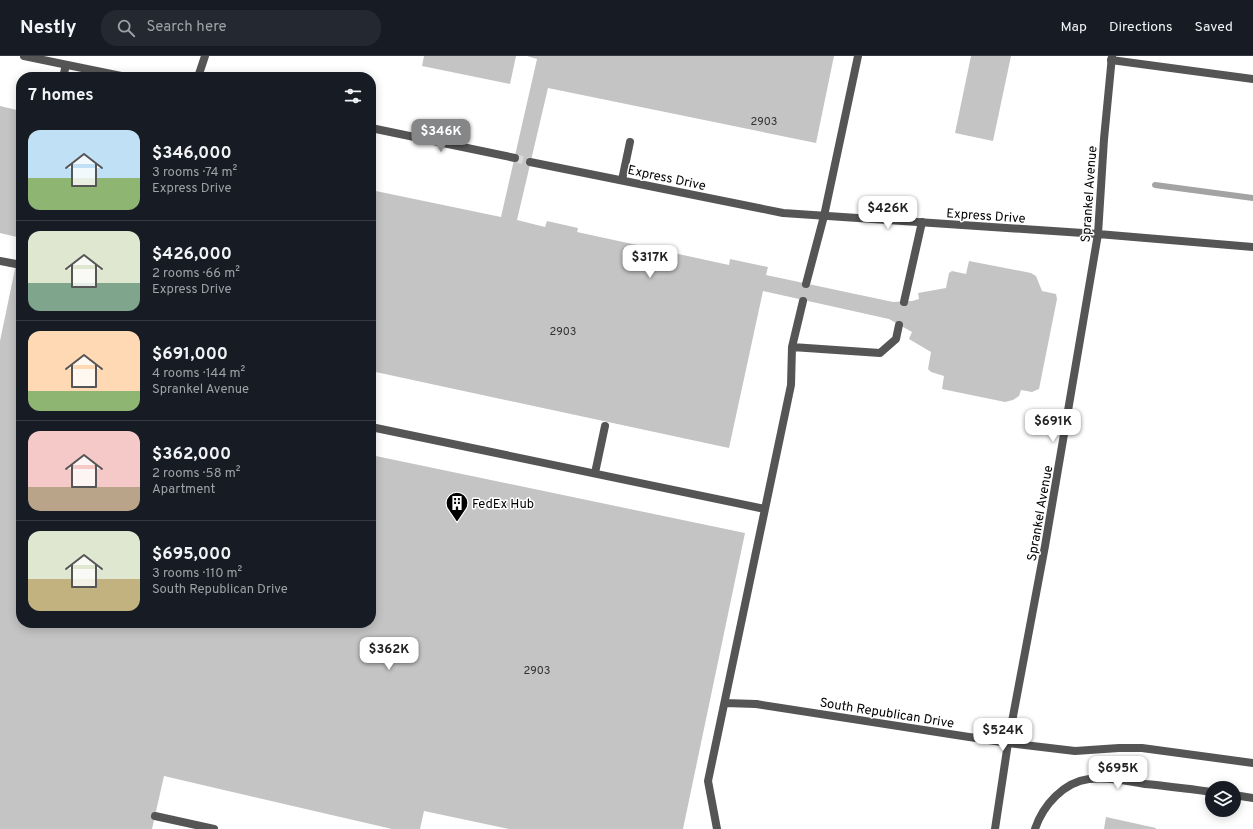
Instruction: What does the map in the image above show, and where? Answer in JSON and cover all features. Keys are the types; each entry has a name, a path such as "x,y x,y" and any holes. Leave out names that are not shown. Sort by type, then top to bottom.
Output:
{"street":[{"path":"24,56 101,72"},
{"path":"200,72 205,56"},
{"path":"806,284 824,216 858,56"},
{"path":"1112,58 1253,79"},
{"name":"Sprankel Avenue","path":"995,829 1008,743 1045,546 1098,234 1104,139 1112,58"},
{"path":"64,72 66,65"},
{"path":"376,129 514,158"},
{"path":"622,180 630,142"},
{"name":"Express Drive","path":"530,162 783,213 1098,234 1253,247"},
{"path":"904,302 922,222"},
{"path":"0,261 16,264"},
{"path":"717,829 708,782 791,384 792,347 803,301"},
{"path":"792,347 880,353 896,339 899,325"},
{"path":"595,474 605,426"},
{"path":"376,428 765,508"},
{"name":"South Republican Drive","path":"724,703 756,704 1008,743 1075,751 1142,748 1253,763"},
{"path":"1035,829 1045,809 1054,797 1077,783 1088,779 1107,779 1205,791"},
{"path":"1241,796 1253,798"},
{"path":"155,816 214,829"}],"building":[{"path":"424,56 516,56 510,84 422,66"},
{"path":"527,56 834,56 816,143 548,88 517,220 545,227 547,221 578,228 577,232 729,265 730,259 768,267 766,275 893,302 912,301 919,299 918,293 946,288 949,273 952,271 966,274 969,261 1031,273 1036,276 1042,291 1056,294 1057,299 1039,389 1032,392 1021,390 1019,396 1013,400 1005,402 942,389 944,376 931,372 928,369 931,352 909,339 912,332 889,319 763,291 729,448 376,372 376,191 501,217 537,59"},
{"path":"971,56 1011,56 993,141 955,133"},
{"path":"0,106 16,110 16,237 0,233"},
{"name":"FedEx Hub","path":"16,264 16,628 376,628 376,456 745,533 683,829 509,829 424,811 420,829 392,829 164,776 152,829 0,829 0,341"},
{"path":"1106,817 1156,828 1156,829 1104,829"}],"waterway":[{"path":"1155,185 1253,198"}],"tunnel":[{"path":"515,158 530,162"}],"place":[{"name":"FedEx Hub","path":"457,522"}]}
